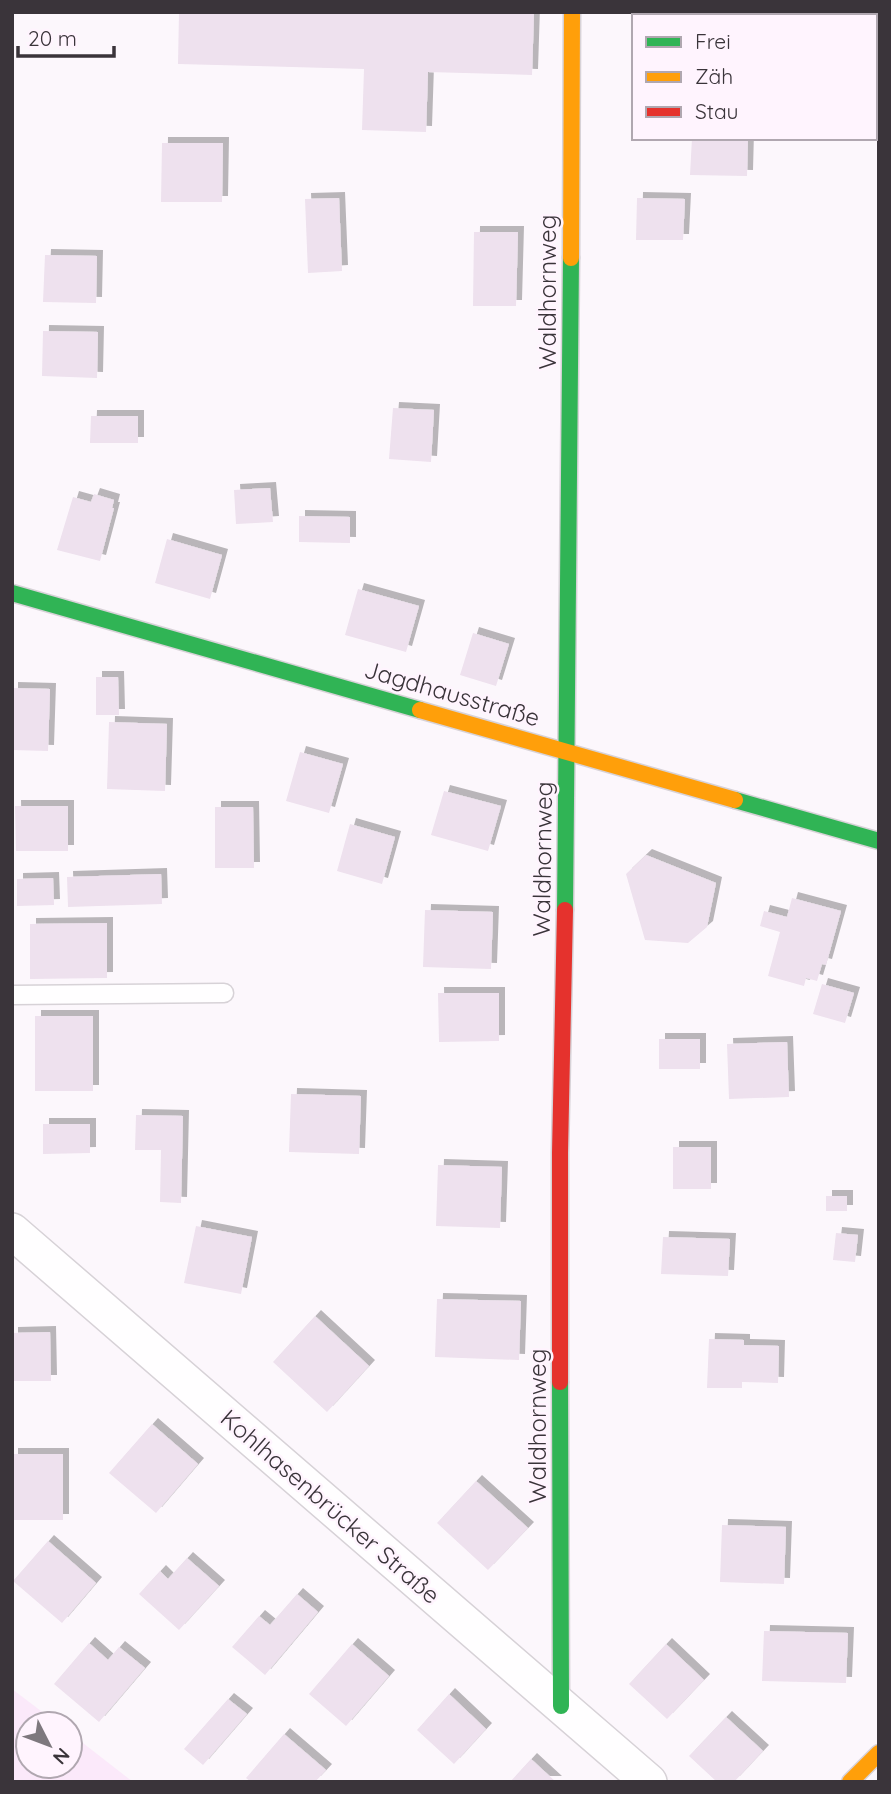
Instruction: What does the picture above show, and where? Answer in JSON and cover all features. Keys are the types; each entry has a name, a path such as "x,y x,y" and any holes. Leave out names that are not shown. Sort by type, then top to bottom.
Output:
{"street":[{"name":"Waldhornweg","path":"561,1706 560,1153 568,751 572,12"},
{"name":"Jagdhausstraße","path":"12,593 879,841"},
{"name":"Kohlhasenbrücker Straße","path":"12,1231 649,1782"},
{"path":"850,1782 879,1753"}],"lane":[{"path":"12,995 223,993"}],"shaded area":[{"path":"12,1689 40,1710 14,1710 14,1780 84,1780 84,1744 133,1782 12,1782"}],"building":[{"path":"179,12 534,13 532,75 428,72 426,132 362,130 364,69 178,64"},
{"path":"695,12 749,13 749,14"},
{"path":"692,140 748,140 747,176 690,175"},
{"path":"162,143 223,143 222,202 161,202"},
{"path":"339,198 342,271 308,273 305,199"},
{"path":"637,198 685,199 683,240 636,240"},
{"path":"474,232 518,232 516,306 473,306"},
{"path":"45,255 97,256 96,303 43,302"},
{"path":"43,331 98,332 97,378 42,376"},
{"path":"393,408 434,410 431,462 389,459"},
{"path":"91,416 138,416 138,443 90,443"},
{"path":"270,488 273,522 236,524 234,490"},
{"path":"94,494 114,500 100,561 57,550 73,497 91,502"},
{"path":"299,516 350,517 350,543 299,542"},
{"path":"167,539 222,555 210,599 155,583"},
{"path":"358,589 419,606 406,652 345,635"},
{"path":"473,633 509,644 496,686 460,675"},
{"path":"96,677 118,677 119,715 96,715"},
{"path":"12,688 50,689 48,751 12,750"},
{"path":"109,722 167,724 165,791 107,789"},
{"path":"300,752 343,764 329,813 286,801"},
{"path":"444,791 501,806 488,851 431,835"},
{"path":"15,806 68,806 68,851 16,851"},
{"path":"215,807 253,807 254,868 215,868"},
{"path":"350,824 395,837 382,884 337,871"},
{"path":"646,855 716,883 707,927 688,943 645,940 626,874"},
{"path":"161,874 162,904 68,907 67,877"},
{"path":"53,878 54,905 17,906 17,879"},
{"path":"792,898 841,911 826,965 822,964 817,981 806,978 804,986 768,976 780,932 760,926 764,911 787,917"},
{"path":"425,910 493,912 491,969 423,967"},
{"path":"107,923 107,978 30,979 30,924"},
{"path":"822,984 854,993 845,1023 813,1014"},
{"path":"438,993 499,993 499,1041 439,1042"},
{"path":"35,1016 93,1016 93,1091 35,1091"},
{"path":"659,1039 700,1039 700,1069 659,1069"},
{"path":"787,1042 789,1097 729,1099 727,1044"},
{"path":"291,1094 361,1096 359,1154 289,1152"},
{"path":"136,1115 183,1116 181,1203 160,1202 161,1150 135,1150"},
{"path":"43,1124 90,1124 90,1153 43,1154"},
{"path":"673,1147 711,1147 711,1189 673,1189"},
{"path":"438,1165 502,1167 500,1228 436,1226"},
{"path":"826,1196 847,1196 847,1211 826,1211"},
{"path":"196,1226 252,1237 241,1294 184,1283"},
{"path":"836,1233 858,1235 855,1262 833,1260"},
{"path":"663,1237 730,1239 728,1276 661,1274"},
{"path":"437,1299 521,1301 519,1360 435,1357"},
{"path":"315,1316 369,1366 327,1412 273,1362"},
{"path":"50,1332 51,1381 12,1381 12,1333"},
{"path":"709,1339 744,1340 744,1345 779,1346 778,1383 742,1382 742,1388 707,1388"},
{"path":"152,1424 198,1464 156,1513 109,1473"},
{"path":"12,1454 63,1454 63,1520 12,1520"},
{"path":"476,1481 528,1528 488,1570 437,1523"},
{"path":"722,1525 786,1527 784,1584 720,1582"},
{"path":"48,1541 96,1583 62,1623 13,1581"},
{"path":"187,1558 219,1586 179,1630 139,1594 160,1571 168,1579"},
{"path":"297,1594 318,1612 265,1675 232,1647 259,1616 270,1625"},
{"path":"764,1631 848,1633 846,1683 762,1681"},
{"path":"89,1643 108,1660 119,1647 145,1668 99,1722 54,1684"},
{"path":"352,1644 389,1676 346,1726 309,1694"},
{"path":"666,1644 704,1680 667,1719 629,1684"},
{"path":"449,1694 486,1729 454,1764 417,1730"},
{"path":"228,1699 247,1714 203,1765 184,1749"},
{"path":"726,1717 763,1751 734,1782 717,1782 689,1756"},
{"path":"284,1734 326,1770 315,1782 251,1782 246,1778"},
{"path":"531,1759 556,1782 510,1782"}],"traffic: fast":[{"path":"565,910 571,258"},
{"path":"12,593 420,710"},
{"path":"735,800 879,841"},
{"path":"560,1382 561,1706"}],"traffic: slow":[{"path":"571,258 572,12"},
{"path":"420,710 735,800"},
{"path":"850,1782 879,1753"}],"traffic: jam":[{"path":"560,1382 560,1153 565,910"}]}
